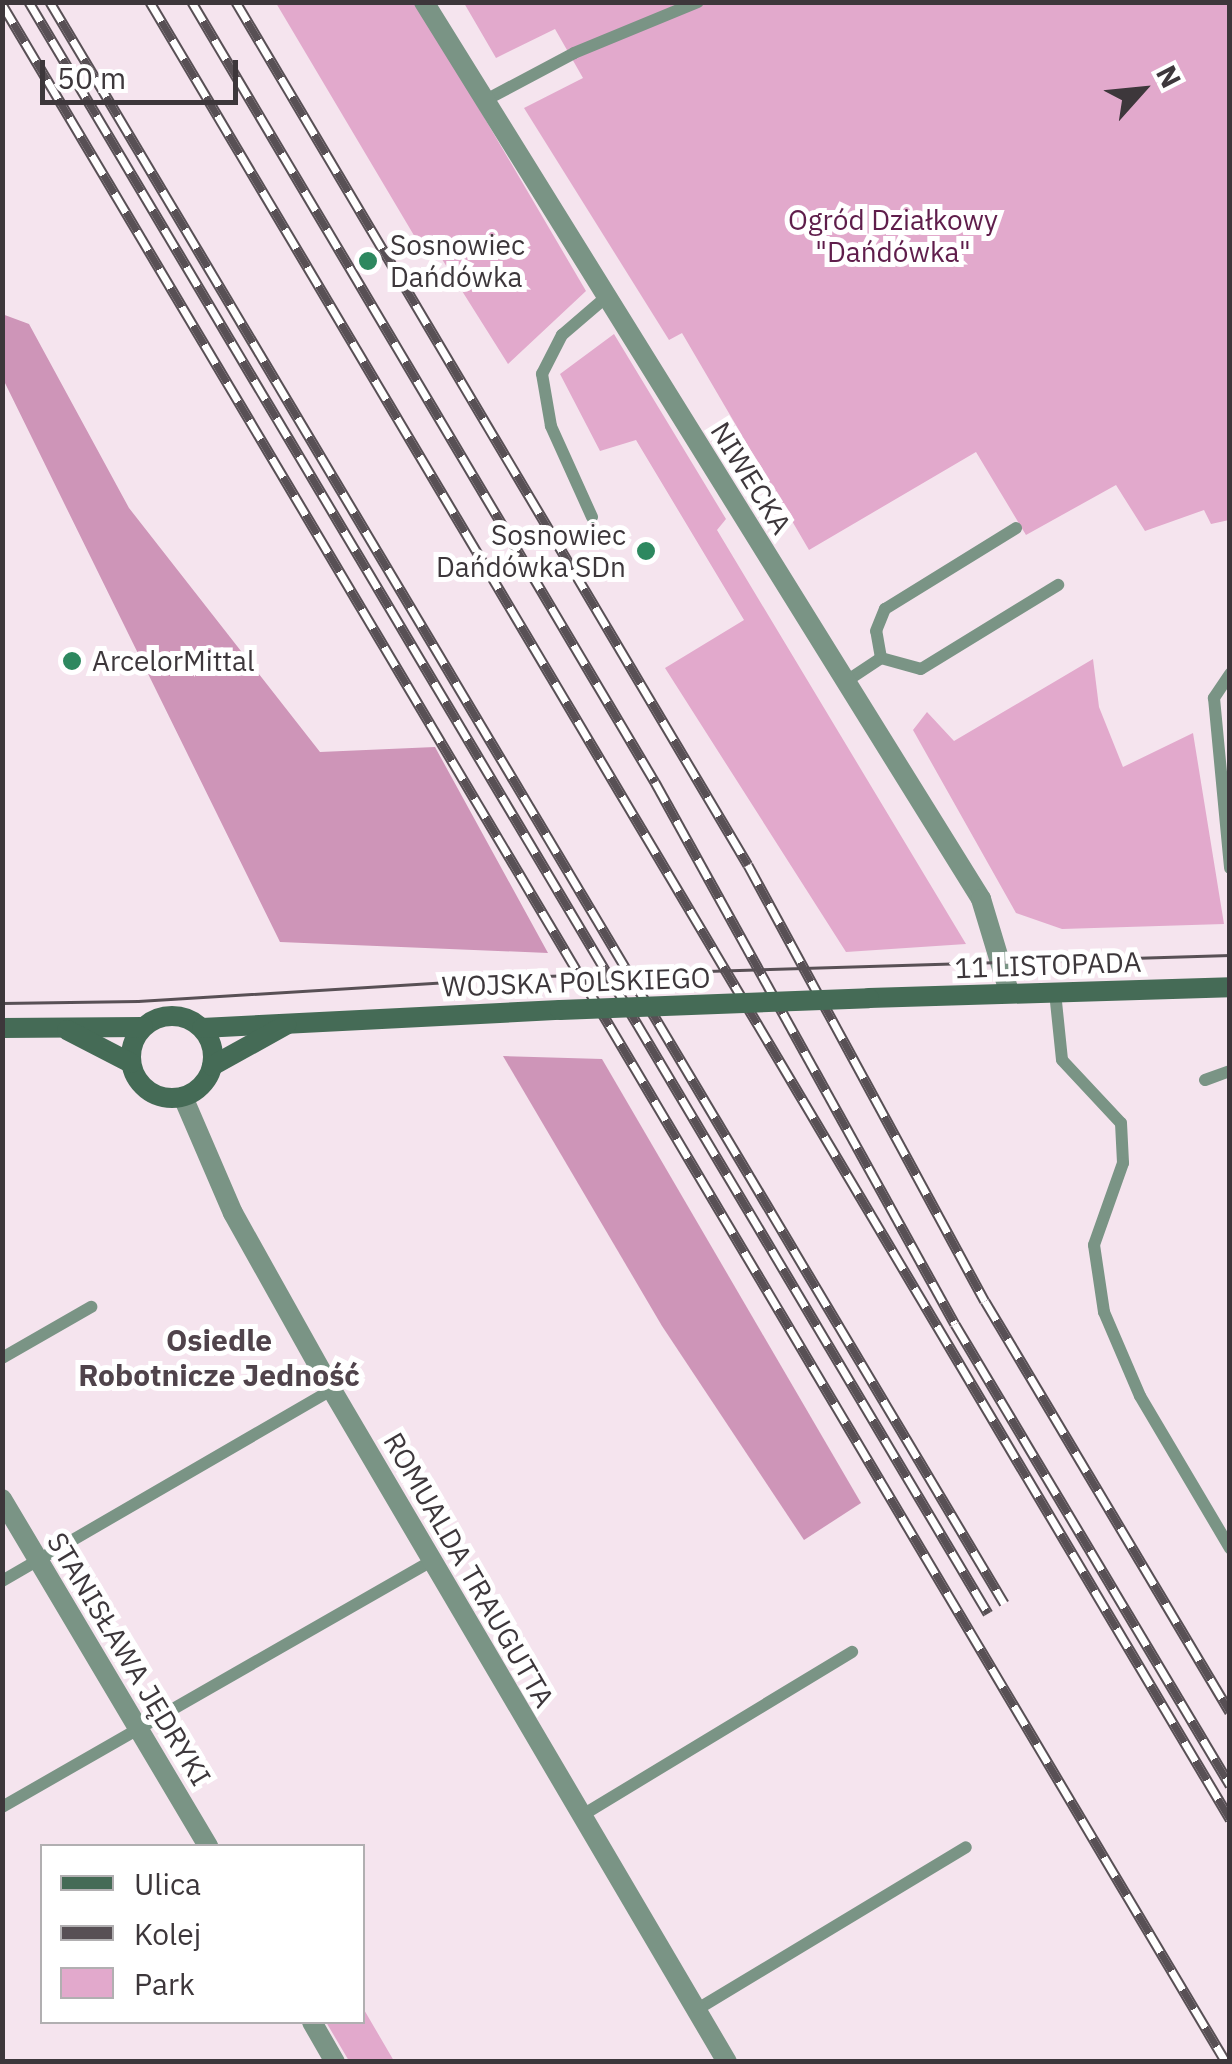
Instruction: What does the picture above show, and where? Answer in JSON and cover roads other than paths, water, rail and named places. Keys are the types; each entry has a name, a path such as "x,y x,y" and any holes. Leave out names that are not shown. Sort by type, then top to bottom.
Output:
{"main road":[{"name":"11 LISTOPADA","path":"868,998 1230,986"},
{"name":"WOJSKA POLSKIEGO","path":"202,1028 868,998"},
{"path":"2,1028 143,1027 170,1015 202,1028 212,1066 196,1090 183,1096 149,1091 131,1063 67,1030"},
{"name":"WOJSKA POLSKIEGO","path":"212,1066 286,1025"},
{"path":"131,1063 143,1027"}],"street":[{"name":"NIWECKA","path":"424,2 482,102 981,900 1009,992"},
{"name":"ROMUALDA TRAUGUTTA","path":"183,1096 232,1213 696,2010 718,2058"},
{"name":"STANISŁAWA JĘDRYKI","path":"2,1499 207,1844"},
{"path":"313,2024 336,2062"}],"lane":[{"path":"482,102 574,53 698,2"},
{"path":"592,517 551,426 542,374 562,335 605,298"},
{"path":"881,658 876,631 886,609 1016,528"},
{"path":"846,682 881,658 921,669 1058,586"},
{"path":"1230,674 1214,698 1224,761 1230,868"},
{"path":"1055,992 1062,1060 1121,1123 1123,1163 1094,1245 1104,1312 1140,1396 1230,1548"},
{"path":"1205,1080 1230,1071"},
{"path":"2,1358 91,1307"},
{"path":"2,1582 332,1390"},
{"path":"2,1807 432,1561"},
{"path":"581,1816 852,1652"},
{"path":"696,2010 966,1847"}],"tram line":[{"path":"2,1003 138,1001 544,976 1230,955"}],"railway":[{"path":"29,2 988,1613"},
{"path":"50,2 1004,1603"},
{"path":"150,2 1230,1819"},
{"path":"192,2 655,782 955,1324 1230,1785"},
{"path":"236,2 748,865 985,1301 1230,1712"},
{"path":"2,4 1226,2062"}],"place":[{"name":"Sosnowiec Dańdówka","path":"368,261"},
{"name":"Sosnowiec Dańdówka SDn","path":"646,551"},
{"name":"ArcelorMittal","path":"72,661"}],"district":[{"name":"Osiedle Robotnicze Jedność","path":"219,1357"}],"park label":[{"name":"Ogród Działkowy \"Dańdówka\"","path":"893,236"}]}
